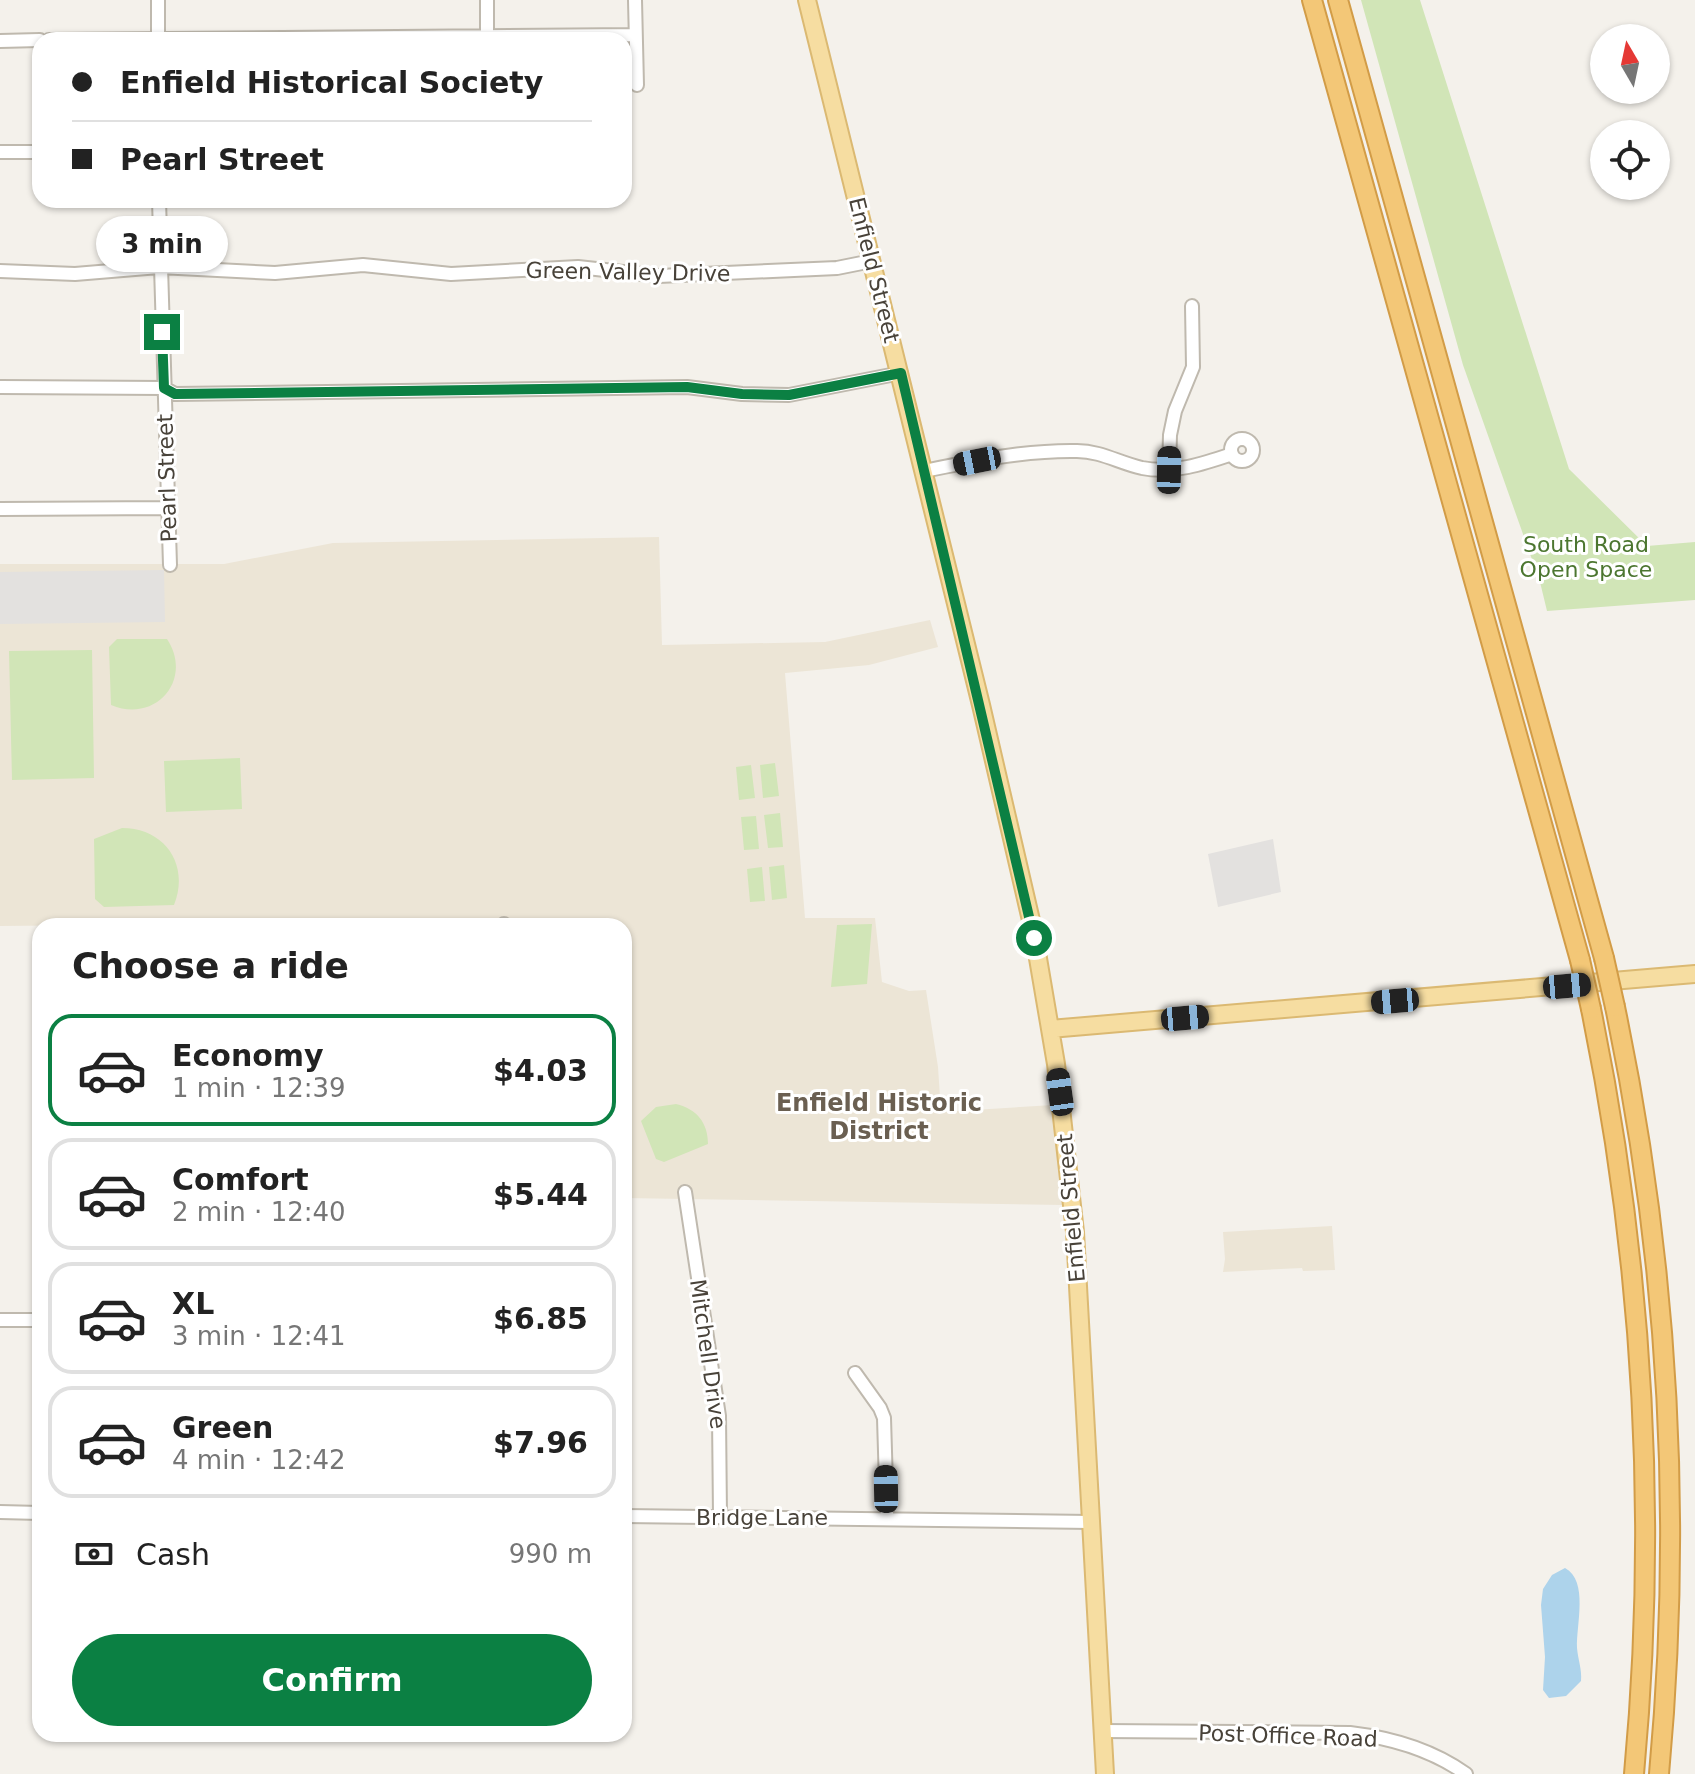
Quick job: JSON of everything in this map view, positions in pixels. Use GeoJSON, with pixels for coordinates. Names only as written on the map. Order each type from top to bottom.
{"type":"FeatureCollection","features":[{"type":"Feature","properties":{"kind":"highway"},"geometry":{"type":"LineString","coordinates":[[1312,0],[1580,960],[1591,1009],[1626,1208],[1643,1394],[1646,1602],[1634,1774]]}},
{"type":"Feature","properties":{"kind":"highway"},"geometry":{"type":"LineString","coordinates":[[1338,0],[1604,958],[1648,1187],[1660,1287],[1671,1486],[1670,1605],[1659,1774]]}},
{"type":"Feature","properties":{"kind":"main road","name":"Enfield Street"},"geometry":{"type":"LineString","coordinates":[[807,0],[901,373],[1026,899],[1050,1029],[1064,1120],[1075,1232],[1105,1774]]}},
{"type":"Feature","properties":{"kind":"main road"},"geometry":{"type":"LineString","coordinates":[[1050,1029],[1695,974]]}},
{"type":"Feature","properties":{"kind":"street"},"geometry":{"type":"LineString","coordinates":[[158,0],[158,32]]}},
{"type":"Feature","properties":{"kind":"street"},"geometry":{"type":"LineString","coordinates":[[487,0],[487,32]]}},
{"type":"Feature","properties":{"kind":"street"},"geometry":{"type":"LineString","coordinates":[[635,0],[637,85]]}},
{"type":"Feature","properties":{"kind":"street"},"geometry":{"type":"LineString","coordinates":[[0,41],[32,40]]}},
{"type":"Feature","properties":{"kind":"street"},"geometry":{"type":"LineString","coordinates":[[0,152],[32,152]]}},
{"type":"Feature","properties":{"kind":"street","name":"Pearl Street"},"geometry":{"type":"LineString","coordinates":[[159,208],[170,565]]}},
{"type":"Feature","properties":{"kind":"street","name":"Green Valley Drive"},"geometry":{"type":"LineString","coordinates":[[0,271],[75,274],[159,267],[265,273],[363,265],[451,274],[578,267],[659,276],[837,268],[872,261]]}},
{"type":"Feature","properties":{"kind":"street"},"geometry":{"type":"LineString","coordinates":[[1169,470],[1170,435],[1175,411],[1193,367],[1192,306]]}},
{"type":"Feature","properties":{"kind":"street"},"geometry":{"type":"LineString","coordinates":[[0,387],[164,388],[175,394],[687,387],[742,394],[789,395],[901,373]]}},
{"type":"Feature","properties":{"kind":"street"},"geometry":{"type":"LineString","coordinates":[[924,471],[977,461],[1078,450],[1107,454],[1142,468],[1169,470],[1232,454]]}},
{"type":"Feature","properties":{"kind":"street"},"geometry":{"type":"LineString","coordinates":[[0,509],[168,508]]}},
{"type":"Feature","properties":{"kind":"street","name":"Mitchell Drive"},"geometry":{"type":"LineString","coordinates":[[685,1192],[719,1416],[720,1516]]}},
{"type":"Feature","properties":{"kind":"street"},"geometry":{"type":"LineString","coordinates":[[0,1320],[32,1320]]}},
{"type":"Feature","properties":{"kind":"street"},"geometry":{"type":"LineString","coordinates":[[855,1373],[884,1418],[887,1518]]}},
{"type":"Feature","properties":{"kind":"street"},"geometry":{"type":"LineString","coordinates":[[0,1512],[32,1513]]}},
{"type":"Feature","properties":{"kind":"street","name":"Bridge Lane"},"geometry":{"type":"LineString","coordinates":[[632,1516],[1091,1522]]}},
{"type":"Feature","properties":{"kind":"street","name":"Post Office Road"},"geometry":{"type":"LineString","coordinates":[[1103,1731],[1350,1733],[1418,1748],[1466,1774]]}},
{"type":"Feature","properties":{"kind":"shaded area"},"geometry":{"type":"Polygon","coordinates":[[[659,537],[662,645],[825,642],[930,620],[938,647],[869,665],[785,673],[805,918],[875,918],[882,982],[909,991],[926,990],[938,1067],[941,1112],[1053,1105],[1063,1205],[632,1198],[632,918],[32,918],[32,926],[0,926],[0,564],[224,564],[333,543],[659,537]]]}},
{"type":"Feature","properties":{"kind":"shaded area"},"geometry":{"type":"Polygon","coordinates":[[[164,570],[165,622],[0,624],[0,572],[164,570]]]}},
{"type":"Feature","properties":{"kind":"shaded area"},"geometry":{"type":"Polygon","coordinates":[[[1273,839],[1281,892],[1218,907],[1208,854],[1273,839]]]}},
{"type":"Feature","properties":{"kind":"shaded area"},"geometry":{"type":"Polygon","coordinates":[[[1332,1226],[1335,1270],[1303,1271],[1302,1268],[1223,1272],[1223,1232],[1332,1226]]]}},
{"type":"Feature","properties":{"kind":"green space","name":"South Road Open Space"},"geometry":{"type":"Polygon","coordinates":[[[1361,0],[1420,0],[1569,469],[1647,546],[1695,542],[1695,600],[1547,611],[1540,582],[1463,365],[1361,0]]]}},
{"type":"Feature","properties":{"kind":"green space"},"geometry":{"type":"Polygon","coordinates":[[[117,639],[167,639],[176,669],[173,683],[155,703],[127,709],[111,705],[109,647],[117,639]]]}},
{"type":"Feature","properties":{"kind":"green space"},"geometry":{"type":"Polygon","coordinates":[[[92,650],[94,778],[12,780],[9,651],[92,650]]]}},
{"type":"Feature","properties":{"kind":"green space"},"geometry":{"type":"Polygon","coordinates":[[[240,758],[242,809],[166,812],[164,761],[240,758]]]}},
{"type":"Feature","properties":{"kind":"green space"},"geometry":{"type":"Polygon","coordinates":[[[775,763],[779,796],[763,798],[760,765],[775,763]]]}},
{"type":"Feature","properties":{"kind":"green space"},"geometry":{"type":"Polygon","coordinates":[[[751,765],[755,798],[739,800],[736,767],[751,765]]]}},
{"type":"Feature","properties":{"kind":"green space"},"geometry":{"type":"Polygon","coordinates":[[[780,813],[783,847],[768,848],[764,815],[780,813]]]}},
{"type":"Feature","properties":{"kind":"green space"},"geometry":{"type":"Polygon","coordinates":[[[756,816],[759,849],[744,850],[741,817],[756,816]]]}},
{"type":"Feature","properties":{"kind":"green space"},"geometry":{"type":"Polygon","coordinates":[[[122,828],[151,834],[170,852],[179,876],[174,905],[104,907],[95,899],[94,839],[122,828]]]}},
{"type":"Feature","properties":{"kind":"green space"},"geometry":{"type":"Polygon","coordinates":[[[784,865],[787,898],[772,900],[769,867],[784,865]]]}},
{"type":"Feature","properties":{"kind":"green space"},"geometry":{"type":"Polygon","coordinates":[[[762,867],[765,901],[750,902],[747,869],[762,867]]]}},
{"type":"Feature","properties":{"kind":"green space"},"geometry":{"type":"Polygon","coordinates":[[[872,924],[867,984],[831,987],[837,925],[872,924]]]}},
{"type":"Feature","properties":{"kind":"green space"},"geometry":{"type":"Polygon","coordinates":[[[676,1104],[690,1109],[700,1118],[708,1144],[664,1162],[656,1159],[641,1121],[656,1107],[676,1104]]]}},
{"type":"Feature","properties":{"kind":"water"},"geometry":{"type":"Polygon","coordinates":[[[1565,1568],[1572,1574],[1579,1593],[1577,1648],[1581,1681],[1566,1696],[1549,1698],[1543,1690],[1545,1657],[1541,1605],[1543,1589],[1552,1575],[1565,1568]]]}},
{"type":"Feature","properties":{"kind":"district","name":"Enfield Historic District"},"geometry":{"type":"Point","coordinates":[879,1117]}},
{"type":"Feature","properties":{"kind":"route"},"geometry":{"type":"LineString","coordinates":[[162,332],[164,388],[175,394],[687,387],[742,394],[789,395],[901,373],[1034,938]]}}]}
